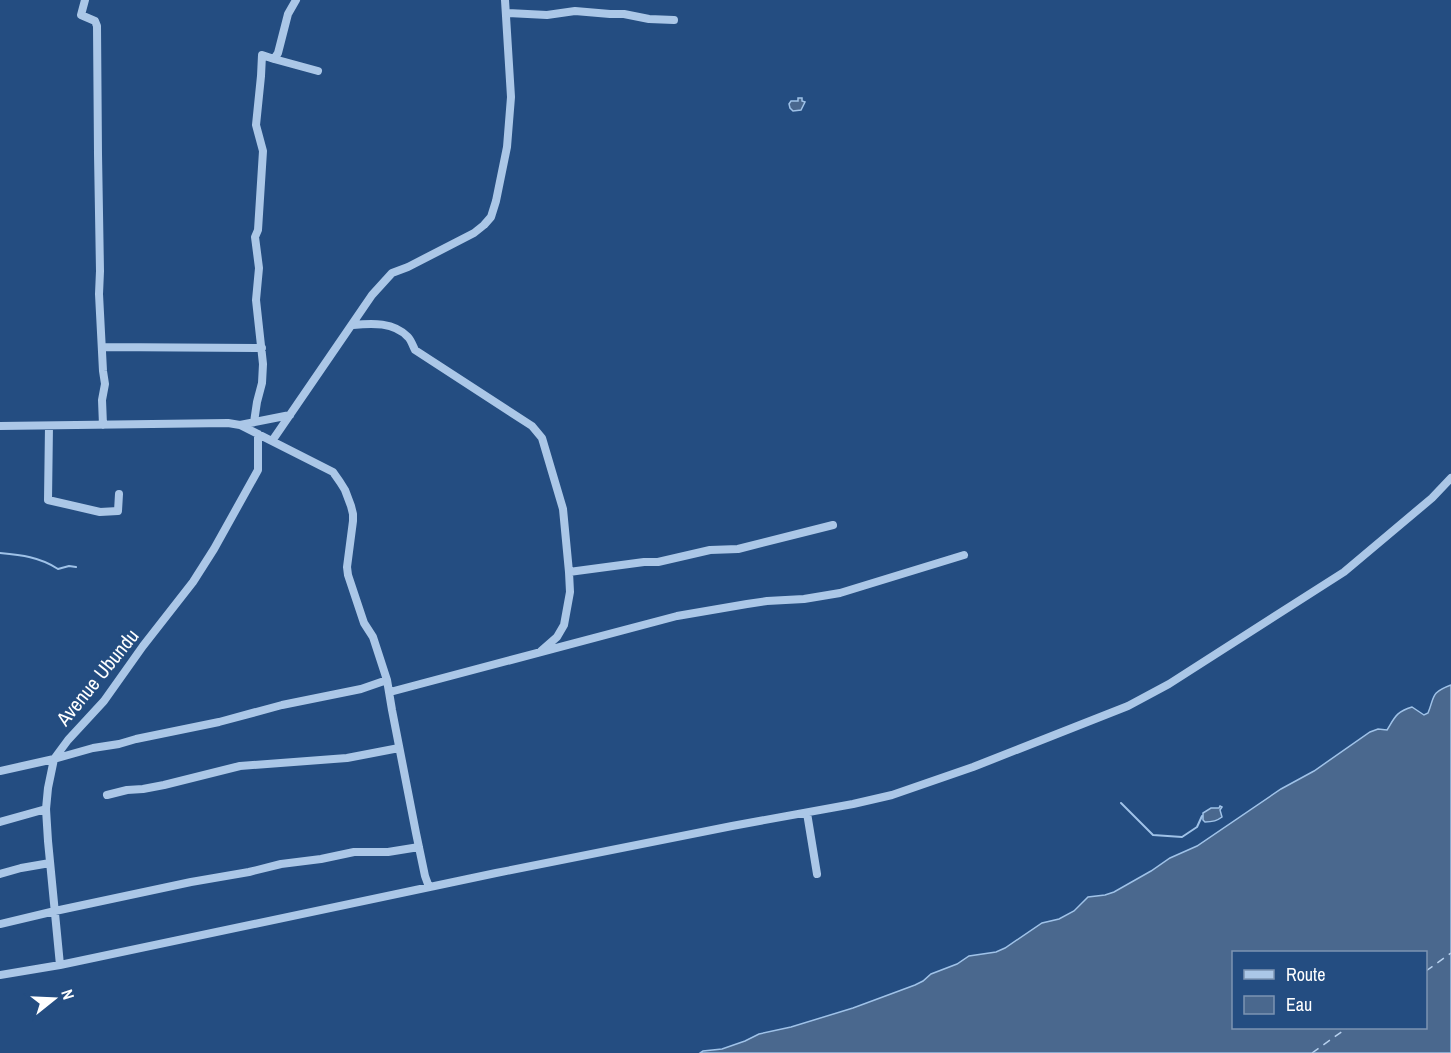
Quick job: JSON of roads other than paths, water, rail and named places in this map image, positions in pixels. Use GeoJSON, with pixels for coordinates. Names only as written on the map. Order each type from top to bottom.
{"type":"FeatureCollection","features":[{"type":"Feature","properties":{"kind":"street"},"geometry":{"type":"LineString","coordinates":[[84,0],[81,15],[95,21],[98,26],[99,294],[105,384],[102,400],[102,425]]}},
{"type":"Feature","properties":{"kind":"street"},"geometry":{"type":"LineString","coordinates":[[274,59],[278,53],[288,14],[296,0]]}},
{"type":"Feature","properties":{"kind":"street"},"geometry":{"type":"LineString","coordinates":[[272,441],[372,295],[392,273],[474,233],[492,215],[507,147],[511,97],[505,0]]}},
{"type":"Feature","properties":{"kind":"street"},"geometry":{"type":"LineString","coordinates":[[506,13],[547,15],[574,11],[674,20]]}},
{"type":"Feature","properties":{"kind":"street"},"geometry":{"type":"LineString","coordinates":[[254,422],[262,382],[262,348],[256,300],[260,268],[255,237],[258,230],[263,151],[256,124],[262,56],[318,71]]}},
{"type":"Feature","properties":{"kind":"street"},"geometry":{"type":"LineString","coordinates":[[353,325],[373,323],[394,327],[408,337],[415,350],[532,426],[542,438],[563,509],[570,592],[564,625],[557,637],[539,653]]}},
{"type":"Feature","properties":{"kind":"street"},"geometry":{"type":"LineString","coordinates":[[102,347],[262,348]]}},
{"type":"Feature","properties":{"kind":"street"},"geometry":{"type":"LineString","coordinates":[[240,425],[290,415]]}},
{"type":"Feature","properties":{"kind":"street"},"geometry":{"type":"LineString","coordinates":[[0,426],[228,423],[240,425],[333,472],[345,490],[351,506],[353,522],[348,575],[364,623],[373,637],[387,680],[429,887]]}},
{"type":"Feature","properties":{"kind":"street"},"geometry":{"type":"LineString","coordinates":[[49,426],[48,500],[100,512],[118,511],[119,494]]}},
{"type":"Feature","properties":{"kind":"street","name":"Avenue Ubundu"},"geometry":{"type":"LineString","coordinates":[[60,965],[46,809],[54,759],[68,740],[104,701],[142,646],[193,582],[214,549],[258,470],[258,434]]}},
{"type":"Feature","properties":{"kind":"street"},"geometry":{"type":"LineString","coordinates":[[0,975],[60,965],[732,825],[807,813],[892,795],[973,767],[1128,706],[1169,684],[1344,572],[1432,498],[1451,478]]}},
{"type":"Feature","properties":{"kind":"street"},"geometry":{"type":"LineString","coordinates":[[569,573],[658,562],[710,550],[738,549],[833,525]]}},
{"type":"Feature","properties":{"kind":"street"},"geometry":{"type":"LineString","coordinates":[[390,692],[677,616],[767,601],[816,598],[840,593],[964,555]]}},
{"type":"Feature","properties":{"kind":"street"},"geometry":{"type":"LineString","coordinates":[[0,771],[93,748],[219,722],[286,704],[352,691],[387,680]]}},
{"type":"Feature","properties":{"kind":"street"},"geometry":{"type":"LineString","coordinates":[[107,795],[164,785],[240,766],[347,758],[399,748]]}},
{"type":"Feature","properties":{"kind":"street"},"geometry":{"type":"LineString","coordinates":[[0,822],[46,809]]}},
{"type":"Feature","properties":{"kind":"street"},"geometry":{"type":"LineString","coordinates":[[807,813],[817,874]]}},
{"type":"Feature","properties":{"kind":"street"},"geometry":{"type":"LineString","coordinates":[[0,924],[281,864],[321,860],[354,852],[388,852],[419,846]]}},
{"type":"Feature","properties":{"kind":"street"},"geometry":{"type":"LineString","coordinates":[[0,874],[50,863]]}},
{"type":"Feature","properties":{"kind":"water"},"geometry":{"type":"Polygon","coordinates":[[[798,98],[802,98],[805,102],[801,110],[793,111],[789,104],[791,101],[798,101],[798,98]]]}},
{"type":"Feature","properties":{"kind":"water"},"geometry":{"type":"Polygon","coordinates":[[[1451,685],[1451,1053],[700,1053],[722,1049],[759,1034],[853,1008],[915,985],[931,974],[957,964],[969,956],[996,952],[1005,948],[1042,923],[1059,919],[1074,911],[1088,897],[1114,892],[1170,858],[1197,846],[1370,732],[1378,729],[1387,730],[1394,718],[1402,711],[1412,707],[1424,715],[1428,713],[1434,696],[1451,685]]]}},
{"type":"Feature","properties":{"kind":"water"},"geometry":{"type":"Polygon","coordinates":[[[1220,806],[1222,817],[1212,821],[1203,820],[1203,813],[1220,806]]]}},
{"type":"Feature","properties":{"kind":"waterway"},"geometry":{"type":"LineString","coordinates":[[0,553],[37,559],[58,569],[76,567]]}},
{"type":"Feature","properties":{"kind":"waterway"},"geometry":{"type":"LineString","coordinates":[[1121,803],[1153,835],[1182,837],[1197,827],[1202,816]]}}]}
